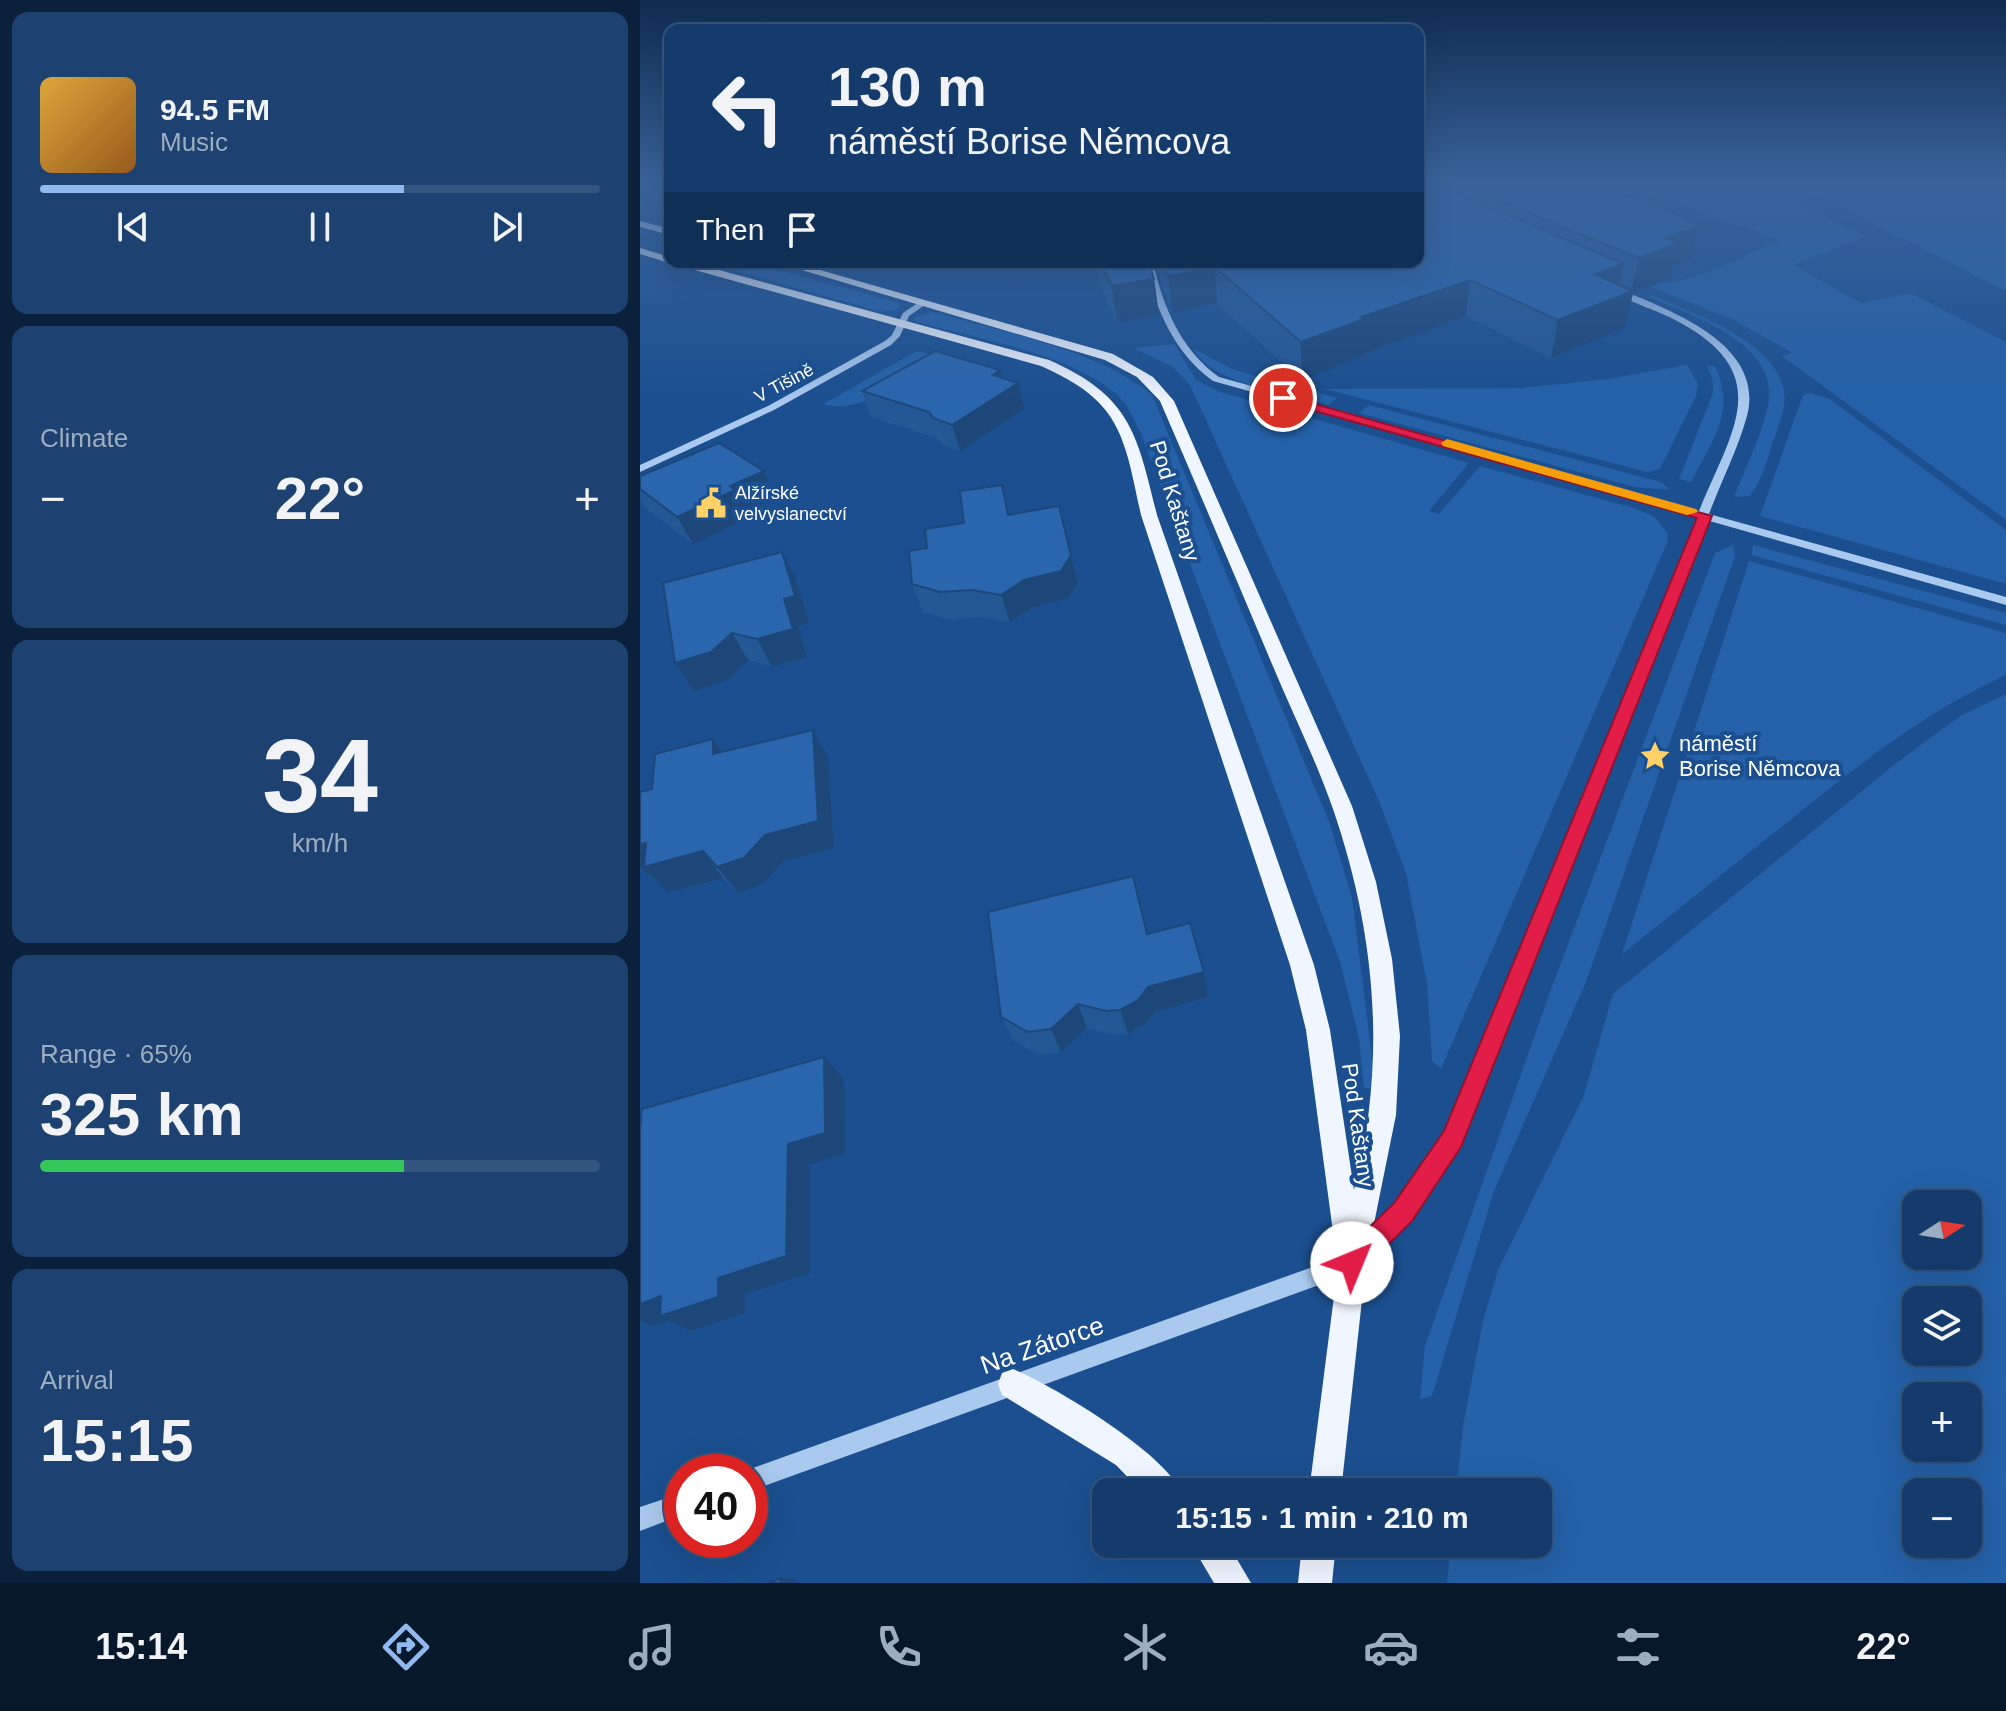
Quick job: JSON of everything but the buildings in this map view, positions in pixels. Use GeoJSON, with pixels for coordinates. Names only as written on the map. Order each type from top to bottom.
{"type":"FeatureCollection","features":[{"type":"Feature","properties":{"kind":"main road","name":"Pod Kaštany"},"geometry":{"type":"LineString","coordinates":[[699,268],[1068,371],[1108,400],[1124,425],[1149,515],[1302,965],[1318,1030],[1352,1263]]}},
{"type":"Feature","properties":{"kind":"main road","name":"Pod Kaštany"},"geometry":{"type":"LineString","coordinates":[[802,268],[1109,357],[1140,372],[1167,401],[1342,806],[1363,866],[1375,916],[1386,994],[1390,1057],[1383,1119],[1352,1263]]}},
{"type":"Feature","properties":{"kind":"main road"},"geometry":{"type":"LineString","coordinates":[[1327,1478],[1352,1263]]}},
{"type":"Feature","properties":{"kind":"main road"},"geometry":{"type":"LineString","coordinates":[[1013,1384],[1127,1454],[1151,1478]]}},
{"type":"Feature","properties":{"kind":"main road"},"geometry":{"type":"LineString","coordinates":[[1217,1558],[1234,1583]]}},
{"type":"Feature","properties":{"kind":"main road"},"geometry":{"type":"LineString","coordinates":[[1315,1583],[1318,1558]]}},
{"type":"Feature","properties":{"kind":"street"},"geometry":{"type":"LineString","coordinates":[[1150,268],[1152,281],[1191,360],[1206,373],[1232,384],[2006,601]]}},
{"type":"Feature","properties":{"kind":"street"},"geometry":{"type":"LineString","coordinates":[[1352,1263],[1403,1212],[1453,1139],[1705,516],[1746,401],[1743,383],[1732,360],[1702,332],[1601,285]]}},
{"type":"Feature","properties":{"kind":"street","name":"V Tišině"},"geometry":{"type":"LineString","coordinates":[[640,469],[771,408],[888,343],[906,315],[925,302]]}},
{"type":"Feature","properties":{"kind":"street","name":"Na Zátorce"},"geometry":{"type":"LineString","coordinates":[[768,1473],[1352,1263]]}},
{"type":"Feature","properties":{"kind":"street"},"geometry":{"type":"LineString","coordinates":[[640,1519],[664,1510]]}},
{"type":"Feature","properties":{"kind":"shaded area"},"geometry":{"type":"Polygon","coordinates":[[[1746,256],[1817,256],[1793,265],[1861,303],[1910,293],[2006,342],[2006,520],[1782,356],[1793,353],[1732,319],[1635,281],[1670,282],[1746,256]]]}},
{"type":"Feature","properties":{"kind":"shaded area"},"geometry":{"type":"Polygon","coordinates":[[[1937,256],[2006,256],[2006,291],[1937,256]]]}},
{"type":"Feature","properties":{"kind":"shaded area"},"geometry":{"type":"Polygon","coordinates":[[[726,268],[772,268],[899,303],[900,308],[882,312],[726,268]]]}},
{"type":"Feature","properties":{"kind":"shaded area"},"geometry":{"type":"Polygon","coordinates":[[[1652,295],[1730,331],[1766,357],[1778,373],[1785,398],[1783,410],[1764,469],[1750,496],[1734,497],[1764,421],[1769,398],[1767,378],[1758,361],[1726,333],[1649,297],[1652,295]]]}},
{"type":"Feature","properties":{"kind":"shaded area"},"geometry":{"type":"Polygon","coordinates":[[[933,312],[1077,354],[1105,365],[1152,395],[1330,824],[1352,898],[1376,1088],[1364,1088],[1359,1038],[1340,962],[1140,431],[1129,410],[1103,384],[1080,371],[1025,350],[916,322],[914,318],[933,312]]]}},
{"type":"Feature","properties":{"kind":"shaded area"},"geometry":{"type":"Polygon","coordinates":[[[1174,344],[1196,380],[1220,392],[1469,463],[1429,511],[1439,514],[1480,466],[1634,508],[1653,516],[1668,533],[1667,543],[1441,1069],[1432,1061],[1427,984],[1406,873],[1379,801],[1190,385],[1172,366],[1133,348],[1174,344]]]}},
{"type":"Feature","properties":{"kind":"shaded area"},"geometry":{"type":"Polygon","coordinates":[[[1194,349],[1234,370],[1337,398],[1329,405],[1254,387],[1217,372],[1194,349]]]}},
{"type":"Feature","properties":{"kind":"shaded area"},"geometry":{"type":"Polygon","coordinates":[[[917,351],[941,358],[870,400],[839,406],[823,404],[917,351]]]}},
{"type":"Feature","properties":{"kind":"shaded area"},"geometry":{"type":"Polygon","coordinates":[[[1687,365],[1698,384],[1696,396],[1660,469],[1647,472],[1325,389],[1522,388],[1608,379],[1687,365]]]}},
{"type":"Feature","properties":{"kind":"shaded area"},"geometry":{"type":"Polygon","coordinates":[[[1707,366],[1715,366],[1721,382],[1723,412],[1714,439],[1691,482],[1679,479],[1713,393],[1713,381],[1707,366]]]}},
{"type":"Feature","properties":{"kind":"shaded area"},"geometry":{"type":"Polygon","coordinates":[[[1810,393],[1830,399],[2006,530],[2006,584],[1760,516],[1803,395],[1810,393]]]}},
{"type":"Feature","properties":{"kind":"shaded area"},"geometry":{"type":"Polygon","coordinates":[[[1369,405],[1661,482],[1670,490],[1635,487],[1359,413],[1369,405]]]}},
{"type":"Feature","properties":{"kind":"shaded area"},"geometry":{"type":"Polygon","coordinates":[[[1733,545],[1735,556],[1586,982],[1494,1191],[1432,1396],[1420,1399],[1425,1346],[1550,992],[1715,553],[1733,545]]]}},
{"type":"Feature","properties":{"kind":"shaded area"},"geometry":{"type":"Polygon","coordinates":[[[1753,545],[2006,613],[2006,625],[1751,555],[1753,545]]]}},
{"type":"Feature","properties":{"kind":"shaded area"},"geometry":{"type":"Polygon","coordinates":[[[1749,561],[2006,633],[2006,675],[1948,705],[1866,760],[1622,954],[1749,561]]]}},
{"type":"Feature","properties":{"kind":"shaded area"},"geometry":{"type":"Polygon","coordinates":[[[2006,694],[2006,1583],[1447,1583],[1450,1558],[1552,1558],[1552,1478],[1457,1478],[1463,1426],[1483,1321],[1498,1270],[1584,1095],[1613,994],[1895,764],[1960,716],[2006,694]]]}},
{"type":"Feature","properties":{"kind":"slow traffic"},"geometry":{"type":"LineString","coordinates":[[1447,443],[1692,512]]}},
{"type":"Feature","properties":{"kind":"place","name":"Alžírské velvyslanectví"},"geometry":{"type":"Point","coordinates":[711,503]}},
{"type":"Feature","properties":{"kind":"place","name":"náměstí Borise Němcova"},"geometry":{"type":"Point","coordinates":[1655,756]}},
{"type":"Feature","properties":{"kind":"route"},"geometry":{"type":"LineString","coordinates":[[1283,398],[1705,516],[1453,1139],[1403,1212],[1352,1263]]}}]}
